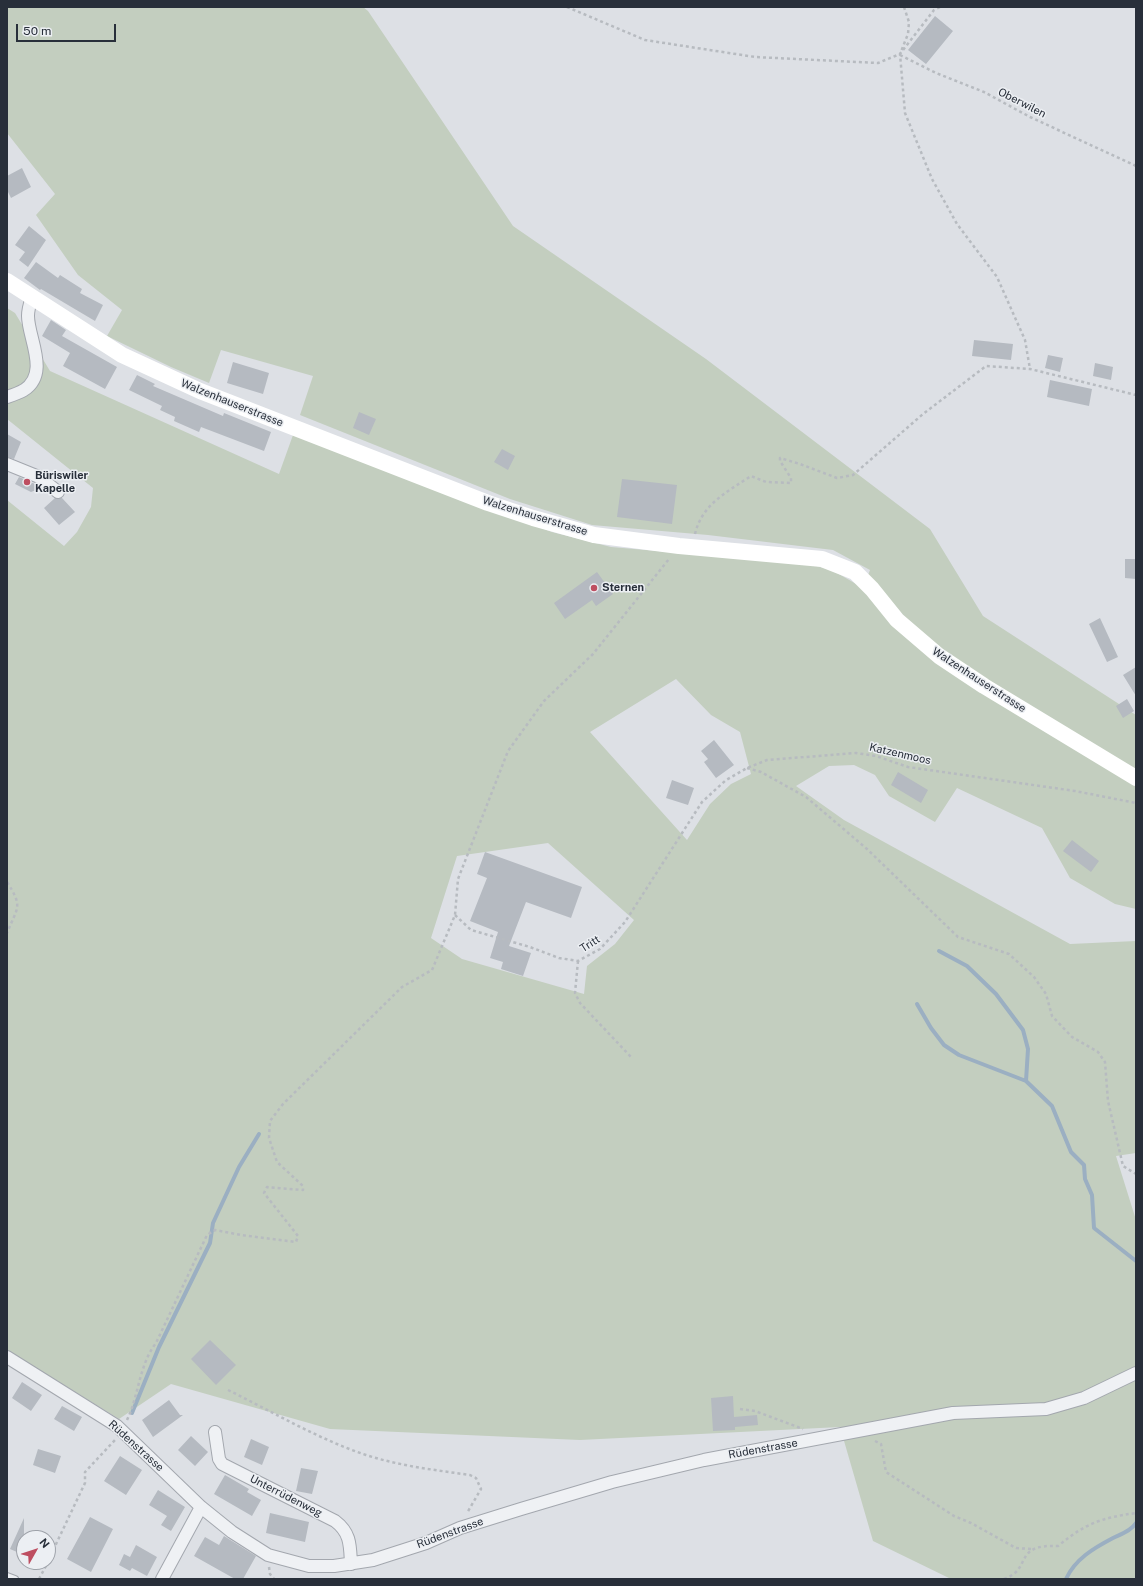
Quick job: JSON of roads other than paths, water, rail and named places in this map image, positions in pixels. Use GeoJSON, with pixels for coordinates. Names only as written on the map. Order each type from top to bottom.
{"type":"FeatureCollection","features":[{"type":"Feature","properties":{"kind":"street","name":"Walzenhauserstrasse"},"geometry":{"type":"LineString","coordinates":[[7,281],[122,355],[200,391],[488,503],[533,518],[594,534],[685,546],[822,559],[855,572],[872,589],[897,620],[939,656],[984,686],[1136,778]]}},
{"type":"Feature","properties":{"kind":"street"},"geometry":{"type":"LineString","coordinates":[[7,397],[25,389],[32,382],[36,371],[36,357],[28,316],[32,297]]}},
{"type":"Feature","properties":{"kind":"street"},"geometry":{"type":"LineString","coordinates":[[7,464],[39,477],[58,492]]}},
{"type":"Feature","properties":{"kind":"street","name":"Rüdenstrasse"},"geometry":{"type":"LineString","coordinates":[[7,1357],[117,1426],[201,1507],[232,1532],[268,1555],[309,1566],[351,1564],[373,1560],[426,1543],[460,1528],[612,1482],[704,1460],[859,1432],[953,1413],[1046,1409],[1084,1398],[1136,1373]]}},
{"type":"Feature","properties":{"kind":"street","name":"Unterrüdenweg"},"geometry":{"type":"LineString","coordinates":[[214,1432],[219,1458],[222,1464],[335,1521],[343,1527],[349,1537],[351,1564]]}},
{"type":"Feature","properties":{"kind":"street"},"geometry":{"type":"LineString","coordinates":[[162,1579],[201,1507]]}},
{"type":"Feature","properties":{"kind":"lane"},"geometry":{"type":"LineString","coordinates":[[7,1576],[15,1579]]}},
{"type":"Feature","properties":{"kind":"waterway"},"geometry":{"type":"LineString","coordinates":[[939,951],[967,966],[996,994],[1023,1030],[1028,1049],[1026,1081],[1052,1106],[1071,1152],[1084,1165],[1085,1179],[1092,1195],[1094,1228],[1136,1261]]}},
{"type":"Feature","properties":{"kind":"waterway"},"geometry":{"type":"LineString","coordinates":[[917,1004],[931,1028],[944,1045],[959,1055],[1026,1081]]}},
{"type":"Feature","properties":{"kind":"waterway"},"geometry":{"type":"LineString","coordinates":[[132,1413],[159,1347],[210,1243],[213,1223],[239,1167],[259,1134]]}},
{"type":"Feature","properties":{"kind":"waterway"},"geometry":{"type":"LineString","coordinates":[[1066,1579],[1074,1566],[1092,1550],[1129,1530],[1136,1523]]}},
{"type":"Feature","properties":{"kind":"place","name":"Büriswiler Kapelle"},"geometry":{"type":"Point","coordinates":[27,482]}},
{"type":"Feature","properties":{"kind":"place","name":"Sternen"},"geometry":{"type":"Point","coordinates":[594,588]}}]}
